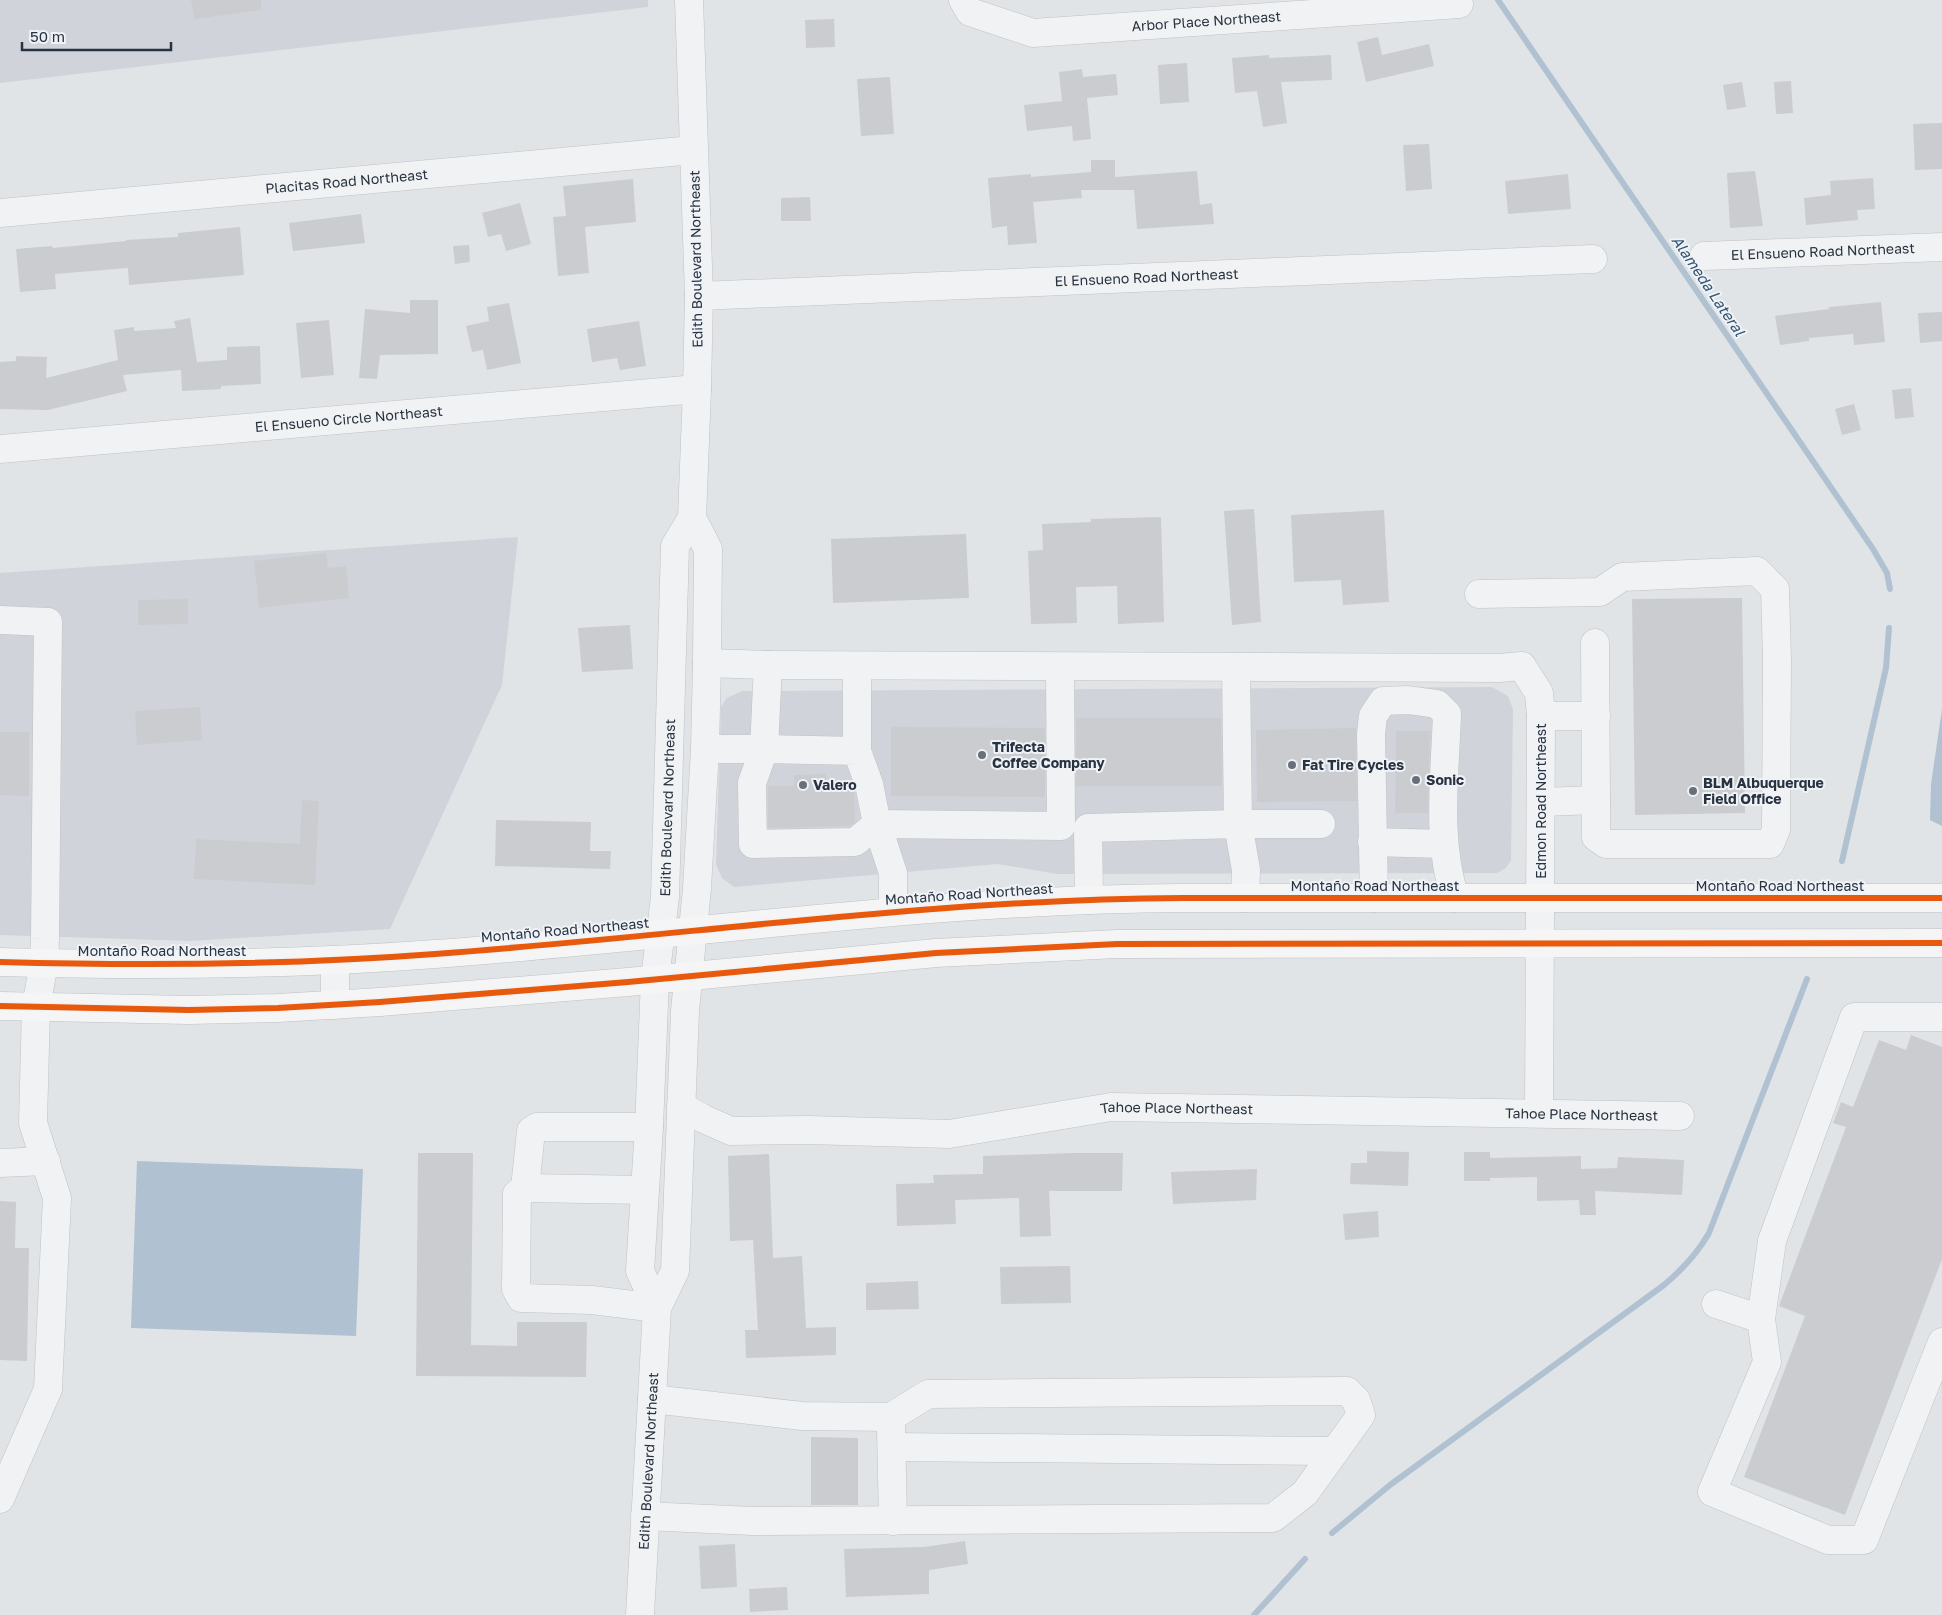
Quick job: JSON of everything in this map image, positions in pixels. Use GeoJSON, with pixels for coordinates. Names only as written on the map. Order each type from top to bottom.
{"type":"FeatureCollection","features":[{"type":"Feature","properties":{"kind":"main road","name":"Montaño Road Northeast"},"geometry":{"type":"LineString","coordinates":[[0,962],[172,965],[334,960],[436,954],[893,911],[1088,900],[1245,898],[1942,898]]}},
{"type":"Feature","properties":{"kind":"main road"},"geometry":{"type":"LineString","coordinates":[[0,1006],[189,1010],[335,1005],[425,999],[1002,948],[1117,944],[1942,943]]}},
{"type":"Feature","properties":{"kind":"street","name":"Edith Boulevard Northeast"},"geometry":{"type":"LineString","coordinates":[[657,1308],[640,1271],[649,1127],[655,979],[665,897],[675,546],[692,518],[698,389],[699,296],[689,0]]}},
{"type":"Feature","properties":{"kind":"street","name":"Arbor Place Northeast"},"geometry":{"type":"LineString","coordinates":[[963,0],[970,12],[1033,33],[1459,4]]}},
{"type":"Feature","properties":{"kind":"street","name":"Placitas Road Northeast"},"geometry":{"type":"LineString","coordinates":[[0,213],[693,150]]}},
{"type":"Feature","properties":{"kind":"street","name":"El Ensueno Road Northeast"},"geometry":{"type":"LineString","coordinates":[[1704,256],[1942,247]]}},
{"type":"Feature","properties":{"kind":"street","name":"El Ensueno Road Northeast"},"geometry":{"type":"LineString","coordinates":[[699,296],[1593,259]]}},
{"type":"Feature","properties":{"kind":"street","name":"El Ensueno Circle Northeast"},"geometry":{"type":"LineString","coordinates":[[0,449],[698,389]]}},
{"type":"Feature","properties":{"kind":"street","name":"Edith Boulevard Northeast"},"geometry":{"type":"LineString","coordinates":[[640,1615],[657,1308],[675,1272],[688,976],[697,888],[704,749],[708,549],[692,518]]}},
{"type":"Feature","properties":{"kind":"street"},"geometry":{"type":"LineString","coordinates":[[1479,594],[1600,592],[1622,577],[1758,571],[1775,589],[1776,830],[1770,844],[1606,844],[1596,837],[1595,644]]}},
{"type":"Feature","properties":{"kind":"street"},"geometry":{"type":"LineString","coordinates":[[0,620],[48,622],[44,963],[36,1007],[33,1123],[58,1198],[48,1389],[0,1499]]}},
{"type":"Feature","properties":{"kind":"street"},"geometry":{"type":"LineString","coordinates":[[707,663],[857,666],[1236,667],[1238,824],[1246,870],[1245,898]]}},
{"type":"Feature","properties":{"kind":"street"},"geometry":{"type":"LineString","coordinates":[[768,665],[764,749],[752,783],[753,844],[855,842],[877,824],[1061,826],[1060,667]]}},
{"type":"Feature","properties":{"kind":"street"},"geometry":{"type":"LineString","coordinates":[[857,666],[857,751],[869,784],[877,824],[893,873],[893,911]]}},
{"type":"Feature","properties":{"kind":"street","name":"Edmon Road Northeast"},"geometry":{"type":"LineString","coordinates":[[1236,667],[1499,668],[1522,666],[1540,693],[1541,716],[1539,1113]]}},
{"type":"Feature","properties":{"kind":"street"},"geometry":{"type":"LineString","coordinates":[[1374,898],[1371,734],[1373,716],[1383,701],[1408,700],[1437,704],[1446,714],[1444,844],[1448,875],[1455,898]]}},
{"type":"Feature","properties":{"kind":"street"},"geometry":{"type":"LineString","coordinates":[[1541,716],[1596,716]]}},
{"type":"Feature","properties":{"kind":"street"},"geometry":{"type":"LineString","coordinates":[[704,749],[857,751]]}},
{"type":"Feature","properties":{"kind":"street"},"geometry":{"type":"LineString","coordinates":[[1541,802],[1596,800]]}},
{"type":"Feature","properties":{"kind":"street"},"geometry":{"type":"LineString","coordinates":[[1088,900],[1088,828],[1321,824]]}},
{"type":"Feature","properties":{"kind":"street"},"geometry":{"type":"LineString","coordinates":[[1372,842],[1444,844]]}},
{"type":"Feature","properties":{"kind":"street"},"geometry":{"type":"LineString","coordinates":[[334,960],[335,1005]]}},
{"type":"Feature","properties":{"kind":"street"},"geometry":{"type":"LineString","coordinates":[[1941,1346],[1864,1540],[1828,1540],[1712,1492],[1767,1362],[1761,1319],[1772,1241],[1854,1017],[1942,1017]]}},
{"type":"Feature","properties":{"kind":"street","name":"Tahoe Place Northeast"},"geometry":{"type":"LineString","coordinates":[[681,1106],[731,1131],[808,1130],[949,1134],[1111,1107],[1680,1116]]}},
{"type":"Feature","properties":{"kind":"street"},"geometry":{"type":"LineString","coordinates":[[526,1188],[531,1131],[537,1127],[649,1127]]}},
{"type":"Feature","properties":{"kind":"street"},"geometry":{"type":"LineString","coordinates":[[0,1163],[46,1161]]}},
{"type":"Feature","properties":{"kind":"street"},"geometry":{"type":"LineString","coordinates":[[645,1190],[526,1188],[517,1194],[516,1289],[521,1298],[592,1300],[657,1308]]}},
{"type":"Feature","properties":{"kind":"street"},"geometry":{"type":"LineString","coordinates":[[1716,1304],[1761,1319]]}},
{"type":"Feature","properties":{"kind":"street"},"geometry":{"type":"LineString","coordinates":[[645,1516],[752,1521],[1272,1518],[1305,1493],[1361,1414],[1356,1400],[1347,1391],[928,1394],[891,1417],[802,1416],[652,1399]]}},
{"type":"Feature","properties":{"kind":"street"},"geometry":{"type":"LineString","coordinates":[[891,1417],[893,1521]]}},
{"type":"Feature","properties":{"kind":"street"},"geometry":{"type":"LineString","coordinates":[[892,1447],[1336,1451]]}},
{"type":"Feature","properties":{"kind":"shaded area"},"geometry":{"type":"Polygon","coordinates":[[[0,0],[648,0],[648,7],[0,83],[0,0]]]}},
{"type":"Feature","properties":{"kind":"shaded area"},"geometry":{"type":"Polygon","coordinates":[[[518,537],[502,685],[390,929],[191,941],[0,935],[0,573],[518,537]]]}},
{"type":"Feature","properties":{"kind":"shaded area"},"geometry":{"type":"Polygon","coordinates":[[[1492,687],[1508,696],[1513,709],[1511,860],[1506,868],[1497,873],[1057,874],[998,864],[734,887],[722,878],[716,865],[721,707],[727,698],[742,691],[1492,687]]]}},
{"type":"Feature","properties":{"kind":"water"},"geometry":{"type":"Polygon","coordinates":[[[1942,709],[1942,826],[1930,820],[1931,784],[1942,709]]]}},
{"type":"Feature","properties":{"kind":"water"},"geometry":{"type":"Polygon","coordinates":[[[137,1161],[363,1169],[356,1336],[131,1328],[137,1161]]]}},
{"type":"Feature","properties":{"kind":"building"},"geometry":{"type":"Polygon","coordinates":[[[191,0],[261,0],[261,10],[194,19],[191,0]]]}},
{"type":"Feature","properties":{"kind":"building"},"geometry":{"type":"Polygon","coordinates":[[[834,19],[835,47],[806,48],[805,20],[834,19]]]}},
{"type":"Feature","properties":{"kind":"building"},"geometry":{"type":"Polygon","coordinates":[[[1378,37],[1382,55],[1429,44],[1434,66],[1366,82],[1357,42],[1378,37]]]}},
{"type":"Feature","properties":{"kind":"building"},"geometry":{"type":"Polygon","coordinates":[[[1269,55],[1269,58],[1331,55],[1332,80],[1281,82],[1287,123],[1263,127],[1257,91],[1235,93],[1232,58],[1269,55]]]}},
{"type":"Feature","properties":{"kind":"building"},"geometry":{"type":"Polygon","coordinates":[[[1187,63],[1189,102],[1160,104],[1158,65],[1187,63]]]}},
{"type":"Feature","properties":{"kind":"building"},"geometry":{"type":"Polygon","coordinates":[[[1082,69],[1083,77],[1116,74],[1118,95],[1087,98],[1091,139],[1073,141],[1072,126],[1027,131],[1024,105],[1062,101],[1059,72],[1082,69]]]}},
{"type":"Feature","properties":{"kind":"building"},"geometry":{"type":"Polygon","coordinates":[[[890,77],[894,134],[861,136],[857,79],[890,77]]]}},
{"type":"Feature","properties":{"kind":"building"},"geometry":{"type":"Polygon","coordinates":[[[1791,81],[1793,113],[1776,114],[1774,82],[1791,81]]]}},
{"type":"Feature","properties":{"kind":"building"},"geometry":{"type":"Polygon","coordinates":[[[1742,82],[1746,107],[1727,110],[1723,85],[1742,82]]]}},
{"type":"Feature","properties":{"kind":"building"},"geometry":{"type":"Polygon","coordinates":[[[1942,123],[1942,169],[1915,170],[1913,124],[1942,123]]]}},
{"type":"Feature","properties":{"kind":"building"},"geometry":{"type":"Polygon","coordinates":[[[1429,144],[1432,189],[1406,191],[1403,145],[1429,144]]]}},
{"type":"Feature","properties":{"kind":"building"},"geometry":{"type":"Polygon","coordinates":[[[1091,160],[1115,160],[1115,177],[1197,171],[1200,205],[1212,203],[1214,224],[1137,229],[1134,190],[1081,190],[1082,198],[1033,202],[1037,243],[1008,245],[1007,226],[992,228],[988,178],[1031,174],[1031,177],[1091,172],[1091,160]]]}},
{"type":"Feature","properties":{"kind":"building"},"geometry":{"type":"Polygon","coordinates":[[[1755,171],[1763,226],[1730,228],[1727,173],[1755,171]]]}},
{"type":"Feature","properties":{"kind":"building"},"geometry":{"type":"Polygon","coordinates":[[[1568,174],[1571,209],[1508,214],[1505,181],[1568,174]]]}},
{"type":"Feature","properties":{"kind":"building"},"geometry":{"type":"Polygon","coordinates":[[[1873,178],[1875,209],[1857,210],[1858,220],[1806,225],[1804,198],[1831,195],[1830,181],[1873,178]]]}},
{"type":"Feature","properties":{"kind":"building"},"geometry":{"type":"Polygon","coordinates":[[[633,179],[636,222],[585,227],[589,273],[558,276],[553,217],[566,216],[563,186],[633,179]]]}},
{"type":"Feature","properties":{"kind":"building"},"geometry":{"type":"Polygon","coordinates":[[[810,197],[811,221],[781,221],[781,198],[810,197]]]}},
{"type":"Feature","properties":{"kind":"building"},"geometry":{"type":"Polygon","coordinates":[[[520,203],[531,244],[506,251],[501,234],[488,237],[482,213],[520,203]]]}},
{"type":"Feature","properties":{"kind":"building"},"geometry":{"type":"Polygon","coordinates":[[[361,214],[365,243],[293,251],[289,223],[361,214]]]}},
{"type":"Feature","properties":{"kind":"building"},"geometry":{"type":"Polygon","coordinates":[[[240,227],[244,275],[129,285],[128,268],[55,274],[56,289],[20,292],[16,249],[52,246],[53,248],[126,240],[178,237],[178,233],[240,227]]]}},
{"type":"Feature","properties":{"kind":"building"},"geometry":{"type":"Polygon","coordinates":[[[469,245],[470,262],[455,264],[453,246],[469,245]]]}},
{"type":"Feature","properties":{"kind":"building"},"geometry":{"type":"Polygon","coordinates":[[[410,300],[438,300],[438,354],[380,355],[377,379],[359,378],[365,309],[410,313],[410,300]]]}},
{"type":"Feature","properties":{"kind":"building"},"geometry":{"type":"Polygon","coordinates":[[[1881,302],[1885,342],[1854,345],[1853,334],[1809,338],[1809,341],[1780,345],[1775,316],[1829,309],[1829,307],[1881,302]]]}},
{"type":"Feature","properties":{"kind":"building"},"geometry":{"type":"Polygon","coordinates":[[[509,303],[521,363],[487,370],[483,350],[472,352],[466,326],[489,321],[487,307],[509,303]]]}},
{"type":"Feature","properties":{"kind":"building"},"geometry":{"type":"Polygon","coordinates":[[[1942,312],[1942,341],[1920,343],[1918,313],[1942,312]]]}},
{"type":"Feature","properties":{"kind":"building"},"geometry":{"type":"Polygon","coordinates":[[[190,318],[197,362],[227,360],[227,347],[260,346],[261,384],[221,386],[221,389],[182,391],[181,370],[123,375],[127,391],[48,410],[0,409],[0,362],[16,361],[16,356],[47,357],[46,378],[118,360],[114,330],[134,327],[134,331],[176,328],[174,321],[190,318]]]}},
{"type":"Feature","properties":{"kind":"building"},"geometry":{"type":"Polygon","coordinates":[[[329,320],[334,375],[301,378],[296,323],[329,320]]]}},
{"type":"Feature","properties":{"kind":"building"},"geometry":{"type":"Polygon","coordinates":[[[639,321],[646,366],[620,370],[617,358],[592,362],[587,329],[639,321]]]}},
{"type":"Feature","properties":{"kind":"building"},"geometry":{"type":"Polygon","coordinates":[[[1911,388],[1914,417],[1895,419],[1892,390],[1911,388]]]}},
{"type":"Feature","properties":{"kind":"building"},"geometry":{"type":"Polygon","coordinates":[[[1854,404],[1861,430],[1842,435],[1835,409],[1854,404]]]}},
{"type":"Feature","properties":{"kind":"building"},"geometry":{"type":"Polygon","coordinates":[[[1254,509],[1261,622],[1232,625],[1224,511],[1254,509]]]}},
{"type":"Feature","properties":{"kind":"building"},"geometry":{"type":"Polygon","coordinates":[[[1384,510],[1389,602],[1343,605],[1341,580],[1294,582],[1291,515],[1384,510]]]}},
{"type":"Feature","properties":{"kind":"building"},"geometry":{"type":"Polygon","coordinates":[[[1161,517],[1164,622],[1118,624],[1117,586],[1076,587],[1077,623],[1031,624],[1028,551],[1043,550],[1042,524],[1091,522],[1091,519],[1161,517]]]}},
{"type":"Feature","properties":{"kind":"building"},"geometry":{"type":"Polygon","coordinates":[[[966,534],[969,598],[833,603],[831,539],[966,534]]]}},
{"type":"Feature","properties":{"kind":"building"},"geometry":{"type":"Polygon","coordinates":[[[326,553],[328,568],[346,566],[349,598],[259,608],[254,561],[326,553]]]}},
{"type":"Feature","properties":{"kind":"building"},"geometry":{"type":"Polygon","coordinates":[[[1742,598],[1745,813],[1635,815],[1632,599],[1742,598]]]}},
{"type":"Feature","properties":{"kind":"building"},"geometry":{"type":"Polygon","coordinates":[[[188,599],[188,624],[138,625],[138,600],[188,599]]]}},
{"type":"Feature","properties":{"kind":"building"},"geometry":{"type":"Polygon","coordinates":[[[630,625],[633,669],[582,672],[578,628],[630,625]]]}},
{"type":"Feature","properties":{"kind":"building"},"geometry":{"type":"Polygon","coordinates":[[[200,707],[202,740],[137,745],[135,711],[200,707]]]}},
{"type":"Feature","properties":{"kind":"building"},"geometry":{"type":"Polygon","coordinates":[[[1076,718],[1221,718],[1222,786],[1076,786],[1076,718]]]}},
{"type":"Feature","properties":{"kind":"building"},"geometry":{"type":"Polygon","coordinates":[[[891,727],[1045,728],[1045,797],[891,796],[891,727]]]}},
{"type":"Feature","properties":{"kind":"building","name":"Fat Tire Cycles"},"geometry":{"type":"Polygon","coordinates":[[[1356,728],[1357,801],[1257,802],[1256,730],[1356,728]]]}},
{"type":"Feature","properties":{"kind":"building"},"geometry":{"type":"Polygon","coordinates":[[[1396,731],[1430,731],[1428,813],[1395,813],[1396,731]]]}},
{"type":"Feature","properties":{"kind":"building"},"geometry":{"type":"Polygon","coordinates":[[[0,732],[29,732],[29,796],[0,795],[0,732]]]}},
{"type":"Feature","properties":{"kind":"building"},"geometry":{"type":"Polygon","coordinates":[[[826,774],[826,790],[854,790],[855,822],[849,826],[768,828],[768,786],[794,786],[794,775],[826,774]]]}},
{"type":"Feature","properties":{"kind":"building"},"geometry":{"type":"Polygon","coordinates":[[[302,800],[319,801],[315,885],[194,879],[196,839],[300,844],[302,800]]]}},
{"type":"Feature","properties":{"kind":"building"},"geometry":{"type":"Polygon","coordinates":[[[496,820],[591,822],[590,851],[611,851],[610,869],[495,866],[496,820]]]}},
{"type":"Feature","properties":{"kind":"building"},"geometry":{"type":"Polygon","coordinates":[[[1911,1035],[1942,1047],[1942,1259],[1845,1515],[1744,1477],[1805,1316],[1779,1306],[1846,1127],[1833,1123],[1841,1102],[1853,1107],[1879,1040],[1906,1050],[1911,1035]]]}},
{"type":"Feature","properties":{"kind":"building"},"geometry":{"type":"Polygon","coordinates":[[[1367,1151],[1409,1152],[1408,1186],[1350,1184],[1351,1163],[1367,1163],[1367,1151]]]}},
{"type":"Feature","properties":{"kind":"building"},"geometry":{"type":"Polygon","coordinates":[[[1464,1152],[1490,1152],[1490,1158],[1581,1156],[1581,1169],[1617,1168],[1618,1157],[1684,1160],[1682,1195],[1595,1191],[1596,1215],[1580,1215],[1579,1200],[1537,1201],[1537,1177],[1490,1178],[1490,1181],[1464,1181],[1464,1152]]]}},
{"type":"Feature","properties":{"kind":"building"},"geometry":{"type":"Polygon","coordinates":[[[418,1153],[473,1153],[471,1345],[517,1346],[517,1322],[587,1322],[586,1377],[416,1376],[418,1153]]]}},
{"type":"Feature","properties":{"kind":"building"},"geometry":{"type":"Polygon","coordinates":[[[1123,1153],[1122,1191],[1049,1191],[1051,1236],[1020,1237],[1019,1198],[955,1200],[956,1224],[897,1226],[896,1184],[934,1183],[933,1175],[983,1174],[983,1156],[1123,1153]]]}},
{"type":"Feature","properties":{"kind":"building"},"geometry":{"type":"Polygon","coordinates":[[[769,1154],[773,1258],[802,1256],[806,1328],[836,1327],[836,1355],[746,1358],[745,1330],[758,1330],[753,1240],[730,1241],[728,1156],[769,1154]]]}},
{"type":"Feature","properties":{"kind":"building"},"geometry":{"type":"Polygon","coordinates":[[[1257,1169],[1256,1200],[1173,1204],[1171,1172],[1257,1169]]]}},
{"type":"Feature","properties":{"kind":"building"},"geometry":{"type":"Polygon","coordinates":[[[0,1201],[16,1202],[15,1248],[29,1248],[27,1361],[0,1360],[0,1201]]]}},
{"type":"Feature","properties":{"kind":"building"},"geometry":{"type":"Polygon","coordinates":[[[1378,1211],[1379,1237],[1345,1240],[1343,1214],[1378,1211]]]}},
{"type":"Feature","properties":{"kind":"building"},"geometry":{"type":"Polygon","coordinates":[[[1070,1266],[1071,1303],[1001,1304],[1000,1267],[1070,1266]]]}},
{"type":"Feature","properties":{"kind":"building"},"geometry":{"type":"Polygon","coordinates":[[[918,1281],[919,1309],[866,1310],[866,1283],[918,1281]]]}},
{"type":"Feature","properties":{"kind":"building"},"geometry":{"type":"Polygon","coordinates":[[[811,1437],[858,1438],[858,1505],[811,1505],[811,1437]]]}},
{"type":"Feature","properties":{"kind":"building"},"geometry":{"type":"Polygon","coordinates":[[[965,1541],[968,1564],[929,1570],[929,1594],[846,1597],[844,1549],[924,1547],[965,1541]]]}},
{"type":"Feature","properties":{"kind":"building"},"geometry":{"type":"Polygon","coordinates":[[[735,1544],[737,1587],[701,1589],[699,1546],[735,1544]]]}},
{"type":"Feature","properties":{"kind":"building"},"geometry":{"type":"Polygon","coordinates":[[[787,1587],[788,1610],[750,1612],[749,1589],[787,1587]]]}},
{"type":"Feature","properties":{"kind":"waterway","name":"Alameda Lateral"},"geometry":{"type":"LineString","coordinates":[[1498,0],[1873,549],[1887,573],[1890,589]]}},
{"type":"Feature","properties":{"kind":"waterway"},"geometry":{"type":"LineString","coordinates":[[1842,861],[1886,668],[1889,628]]}},
{"type":"Feature","properties":{"kind":"waterway"},"geometry":{"type":"LineString","coordinates":[[1332,1533],[1390,1485],[1664,1285],[1689,1261],[1709,1233],[1807,979]]}},
{"type":"Feature","properties":{"kind":"waterway"},"geometry":{"type":"LineString","coordinates":[[1254,1615],[1305,1559]]}},
{"type":"Feature","properties":{"kind":"cycle path"},"geometry":{"type":"LineString","coordinates":[[0,962],[218,964],[381,958],[901,911],[1089,900],[1183,898],[1942,898]]}},
{"type":"Feature","properties":{"kind":"cycle path"},"geometry":{"type":"LineString","coordinates":[[0,1006],[189,1010],[278,1008],[380,1002],[628,982],[936,953],[1117,944],[1942,943]]}},
{"type":"Feature","properties":{"kind":"place","name":"Trifecta Coffee Company"},"geometry":{"type":"Point","coordinates":[982,755]}},
{"type":"Feature","properties":{"kind":"place","name":"Fat Tire Cycles"},"geometry":{"type":"Point","coordinates":[1292,765]}},
{"type":"Feature","properties":{"kind":"place","name":"Sonic"},"geometry":{"type":"Point","coordinates":[1416,780]}},
{"type":"Feature","properties":{"kind":"place","name":"Valero"},"geometry":{"type":"Point","coordinates":[803,785]}},
{"type":"Feature","properties":{"kind":"place","name":"BLM Albuquerque Field Office"},"geometry":{"type":"Point","coordinates":[1693,791]}}]}
